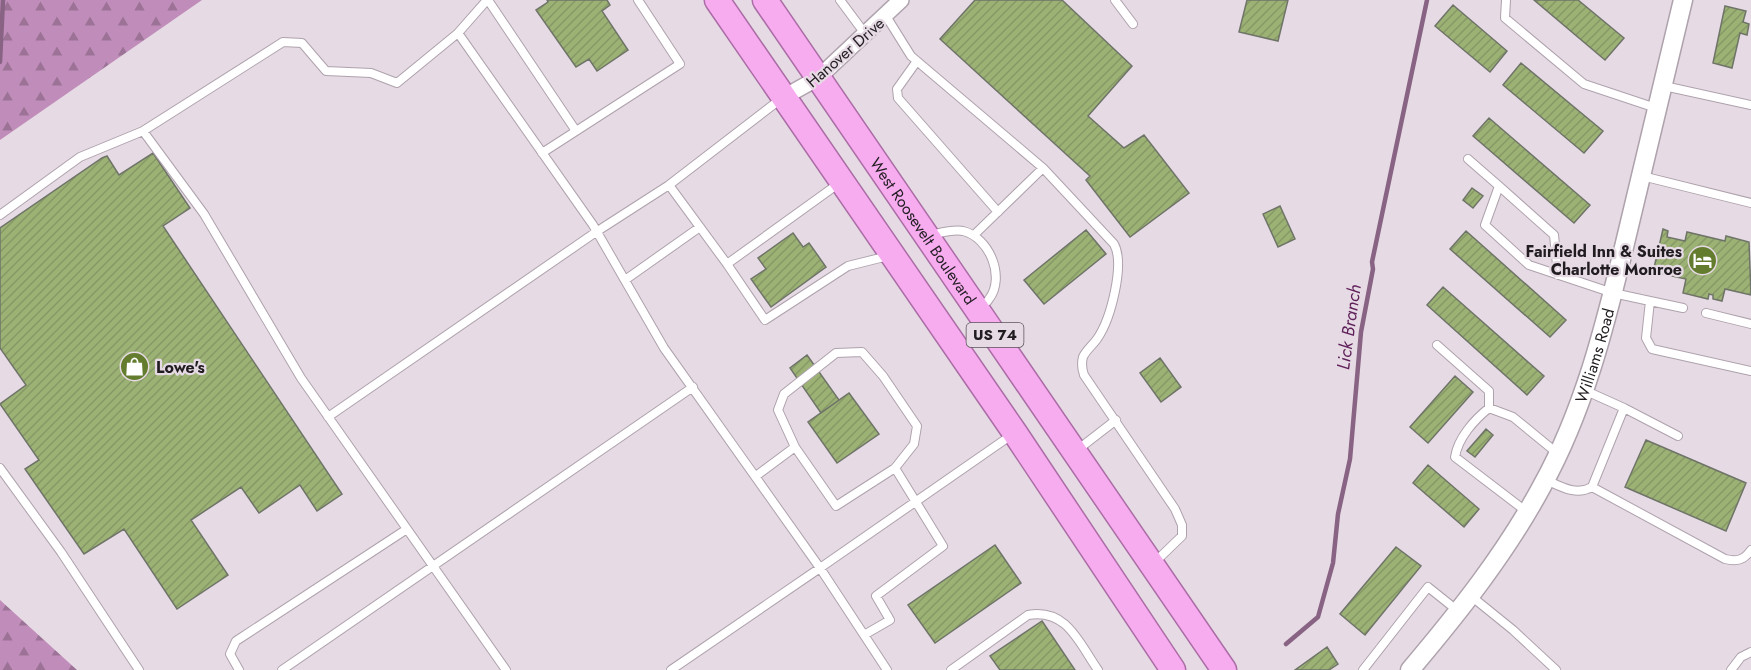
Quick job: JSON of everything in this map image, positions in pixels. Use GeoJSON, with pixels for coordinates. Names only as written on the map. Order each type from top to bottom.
{"type":"FeatureCollection","features":[{"type":"Feature","properties":{"kind":"highway","name":"US 74"},"geometry":{"type":"LineString","coordinates":[[717,0],[1015,434],[1173,670]]}},
{"type":"Feature","properties":{"kind":"highway","name":"West Roosevelt Boulevard"},"geometry":{"type":"LineString","coordinates":[[765,0],[1224,670]]}},
{"type":"Feature","properties":{"kind":"street","name":"Hanover Drive"},"geometry":{"type":"LineString","coordinates":[[784,97],[818,78],[867,35],[901,0]]}},
{"type":"Feature","properties":{"kind":"street","name":"Williams Road"},"geometry":{"type":"LineString","coordinates":[[1410,670],[1471,596],[1527,512],[1558,454],[1584,390],[1613,293],[1683,0]]}},
{"type":"Feature","properties":{"kind":"lane"},"geometry":{"type":"LineString","coordinates":[[0,215],[80,157],[143,131],[282,42],[302,43],[326,71],[371,73],[397,83],[458,33],[488,0],[576,131]]}},
{"type":"Feature","properties":{"kind":"lane"},"geometry":{"type":"LineString","coordinates":[[542,153],[680,64],[638,0]]}},
{"type":"Feature","properties":{"kind":"lane"},"geometry":{"type":"LineString","coordinates":[[840,0],[867,35]]}},
{"type":"Feature","properties":{"kind":"lane"},"geometry":{"type":"LineString","coordinates":[[1115,0],[1133,24]]}},
{"type":"Feature","properties":{"kind":"lane"},"geometry":{"type":"LineString","coordinates":[[1506,0],[1505,18],[1584,84],[1658,109]]}},
{"type":"Feature","properties":{"kind":"lane"},"geometry":{"type":"LineString","coordinates":[[886,16],[917,61],[1043,168],[1114,244],[1120,254],[1111,307],[1098,338],[1084,355],[1081,366],[1084,375],[1175,509],[1182,525],[1182,536],[1152,565]]}},
{"type":"Feature","properties":{"kind":"lane"},"geometry":{"type":"LineString","coordinates":[[458,33],[597,232],[664,348],[820,568],[887,670]]}},
{"type":"Feature","properties":{"kind":"lane"},"geometry":{"type":"LineString","coordinates":[[917,61],[897,89],[898,98],[998,212]]}},
{"type":"Feature","properties":{"kind":"lane"},"geometry":{"type":"LineString","coordinates":[[1663,86],[1751,105]]}},
{"type":"Feature","properties":{"kind":"lane"},"geometry":{"type":"LineString","coordinates":[[328,417],[669,185],[784,97]]}},
{"type":"Feature","properties":{"kind":"lane"},"geometry":{"type":"LineString","coordinates":[[143,131],[204,214],[301,378],[506,670]]}},
{"type":"Feature","properties":{"kind":"lane"},"geometry":{"type":"LineString","coordinates":[[1468,159],[1554,235],[1558,275]]}},
{"type":"Feature","properties":{"kind":"lane"},"geometry":{"type":"LineString","coordinates":[[974,235],[1043,168]]}},
{"type":"Feature","properties":{"kind":"lane"},"geometry":{"type":"LineString","coordinates":[[1642,176],[1751,203]]}},
{"type":"Feature","properties":{"kind":"lane"},"geometry":{"type":"LineString","coordinates":[[727,264],[842,181]]}},
{"type":"Feature","properties":{"kind":"lane"},"geometry":{"type":"LineString","coordinates":[[669,185],[765,320],[849,266],[892,255]]}},
{"type":"Feature","properties":{"kind":"lane"},"geometry":{"type":"LineString","coordinates":[[1499,186],[1485,225],[1529,265],[1613,293],[1683,308]]}},
{"type":"Feature","properties":{"kind":"lane"},"geometry":{"type":"LineString","coordinates":[[625,279],[700,227]]}},
{"type":"Feature","properties":{"kind":"lane"},"geometry":{"type":"LineString","coordinates":[[926,236],[960,230],[974,235],[985,243],[994,272],[993,289],[989,299],[977,310]]}},
{"type":"Feature","properties":{"kind":"lane"},"geometry":{"type":"LineString","coordinates":[[1650,301],[1646,338],[1652,349],[1751,371]]}},
{"type":"Feature","properties":{"kind":"lane"},"geometry":{"type":"LineString","coordinates":[[1706,313],[1751,324]]}},
{"type":"Feature","properties":{"kind":"lane"},"geometry":{"type":"LineString","coordinates":[[1437,345],[1489,391],[1489,408]]}},
{"type":"Feature","properties":{"kind":"lane"},"geometry":{"type":"LineString","coordinates":[[862,352],[883,376],[917,426],[914,444],[895,468],[836,506],[795,447],[778,410],[783,394],[836,353],[862,352]]}},
{"type":"Feature","properties":{"kind":"lane"},"geometry":{"type":"LineString","coordinates":[[282,670],[434,568],[693,387]]}},
{"type":"Feature","properties":{"kind":"lane"},"geometry":{"type":"LineString","coordinates":[[1584,390],[1678,436]]}},
{"type":"Feature","properties":{"kind":"lane"},"geometry":{"type":"LineString","coordinates":[[1489,408],[1513,417],[1558,454]]}},
{"type":"Feature","properties":{"kind":"lane"},"geometry":{"type":"LineString","coordinates":[[1489,408],[1480,415],[1457,444],[1455,457],[1527,512]]}},
{"type":"Feature","properties":{"kind":"lane"},"geometry":{"type":"LineString","coordinates":[[1545,480],[1576,491],[1583,492],[1592,487],[1624,408]]}},
{"type":"Feature","properties":{"kind":"lane"},"geometry":{"type":"LineString","coordinates":[[1075,452],[1116,420]]}},
{"type":"Feature","properties":{"kind":"lane"},"geometry":{"type":"LineString","coordinates":[[671,670],[1015,434]]}},
{"type":"Feature","properties":{"kind":"lane"},"geometry":{"type":"LineString","coordinates":[[756,476],[795,447]]}},
{"type":"Feature","properties":{"kind":"lane"},"geometry":{"type":"LineString","coordinates":[[0,468],[61,552],[139,670]]}},
{"type":"Feature","properties":{"kind":"lane"},"geometry":{"type":"LineString","coordinates":[[864,635],[890,620],[876,596],[943,546],[895,468]]}},
{"type":"Feature","properties":{"kind":"lane"},"geometry":{"type":"LineString","coordinates":[[1592,487],[1725,559],[1735,561],[1746,557],[1751,550]]}},
{"type":"Feature","properties":{"kind":"lane"},"geometry":{"type":"LineString","coordinates":[[239,670],[230,654],[236,641],[407,529]]}},
{"type":"Feature","properties":{"kind":"lane"},"geometry":{"type":"LineString","coordinates":[[1363,670],[1428,587],[1459,612]]}},
{"type":"Feature","properties":{"kind":"lane"},"geometry":{"type":"LineString","coordinates":[[1471,596],[1514,630],[1546,667],[1556,670]]}},
{"type":"Feature","properties":{"kind":"lane"},"geometry":{"type":"LineString","coordinates":[[951,670],[1028,615],[1042,613],[1057,617],[1069,627],[1098,670]]}},
{"type":"Feature","properties":{"kind":"lane"},"geometry":{"type":"LineString","coordinates":[[1731,670],[1740,657],[1751,652]]}},
{"type":"Feature","properties":{"kind":"green space"},"geometry":{"type":"Polygon","coordinates":[[[0,0],[202,0],[0,140],[0,0]]]}},
{"type":"Feature","properties":{"kind":"green space"},"geometry":{"type":"Polygon","coordinates":[[[0,600],[77,670],[0,670],[0,600]]]}},
{"type":"Feature","properties":{"kind":"building"},"geometry":{"type":"Polygon","coordinates":[[[547,0],[607,0],[610,5],[602,11],[628,50],[597,71],[589,59],[576,67],[536,10],[548,2],[547,0]]]}},
{"type":"Feature","properties":{"kind":"building"},"geometry":{"type":"Polygon","coordinates":[[[975,0],[1062,0],[1132,66],[1088,116],[1124,148],[1144,135],[1189,193],[1130,237],[1086,180],[1090,176],[940,39],[975,0]]]}},
{"type":"Feature","properties":{"kind":"building"},"geometry":{"type":"Polygon","coordinates":[[[1247,0],[1288,0],[1278,41],[1239,32],[1247,0]]]}},
{"type":"Feature","properties":{"kind":"building"},"geometry":{"type":"Polygon","coordinates":[[[1534,0],[1578,0],[1624,38],[1605,60],[1534,0]]]}},
{"type":"Feature","properties":{"kind":"building"},"geometry":{"type":"Polygon","coordinates":[[[1453,5],[1507,51],[1490,72],[1435,26],[1453,5]]]}},
{"type":"Feature","properties":{"kind":"building"},"geometry":{"type":"Polygon","coordinates":[[[1725,6],[1746,11],[1743,22],[1749,24],[1747,35],[1740,33],[1732,68],[1713,63],[1725,6]]]}},
{"type":"Feature","properties":{"kind":"building"},"geometry":{"type":"Polygon","coordinates":[[[1521,63],[1603,131],[1584,153],[1503,85],[1521,63]]]}},
{"type":"Feature","properties":{"kind":"building"},"geometry":{"type":"Polygon","coordinates":[[[1489,118],[1590,205],[1574,223],[1473,136],[1489,118]]]}},
{"type":"Feature","properties":{"kind":"building","name":"Lowe's"},"geometry":{"type":"Polygon","coordinates":[[[153,153],[190,208],[163,226],[342,494],[317,511],[300,485],[259,513],[241,487],[191,520],[228,575],[177,609],[124,529],[84,554],[25,469],[39,460],[0,404],[26,385],[0,348],[0,228],[102,158],[107,156],[119,175],[153,153]]]}},
{"type":"Feature","properties":{"kind":"building"},"geometry":{"type":"Polygon","coordinates":[[[1472,188],[1483,196],[1473,208],[1463,200],[1472,188]]]}},
{"type":"Feature","properties":{"kind":"building"},"geometry":{"type":"Polygon","coordinates":[[[1280,206],[1295,239],[1278,247],[1263,214],[1280,206]]]}},
{"type":"Feature","properties":{"kind":"building","name":"Fairfield Inn & Suites Charlotte Monroe"},"geometry":{"type":"Polygon","coordinates":[[[1663,229],[1668,231],[1667,237],[1685,241],[1687,232],[1725,241],[1726,236],[1749,242],[1751,295],[1725,289],[1722,301],[1713,299],[1713,295],[1709,294],[1708,299],[1683,293],[1686,279],[1653,272],[1663,229]]]}},
{"type":"Feature","properties":{"kind":"building"},"geometry":{"type":"Polygon","coordinates":[[[1086,230],[1106,254],[1044,304],[1024,280],[1086,230]]]}},
{"type":"Feature","properties":{"kind":"building"},"geometry":{"type":"Polygon","coordinates":[[[1466,231],[1566,320],[1550,337],[1450,249],[1466,231]]]}},
{"type":"Feature","properties":{"kind":"building"},"geometry":{"type":"Polygon","coordinates":[[[793,233],[803,247],[809,243],[826,267],[771,307],[751,279],[766,269],[758,258],[793,233]]]}},
{"type":"Feature","properties":{"kind":"building"},"geometry":{"type":"Polygon","coordinates":[[[1443,287],[1544,376],[1527,395],[1427,305],[1443,287]]]}},
{"type":"Feature","properties":{"kind":"building"},"geometry":{"type":"Polygon","coordinates":[[[807,355],[839,400],[821,413],[790,368],[807,355]]]}},
{"type":"Feature","properties":{"kind":"building"},"geometry":{"type":"Polygon","coordinates":[[[1160,358],[1181,387],[1161,402],[1140,373],[1160,358]]]}},
{"type":"Feature","properties":{"kind":"building"},"geometry":{"type":"Polygon","coordinates":[[[1455,376],[1473,392],[1428,443],[1410,427],[1455,376]]]}},
{"type":"Feature","properties":{"kind":"building"},"geometry":{"type":"Polygon","coordinates":[[[849,393],[879,434],[837,463],[808,422],[849,393]]]}},
{"type":"Feature","properties":{"kind":"building"},"geometry":{"type":"Polygon","coordinates":[[[1486,429],[1493,435],[1475,457],[1467,451],[1486,429]]]}},
{"type":"Feature","properties":{"kind":"building"},"geometry":{"type":"Polygon","coordinates":[[[1646,440],[1746,483],[1726,531],[1625,487],[1646,440]]]}},
{"type":"Feature","properties":{"kind":"building"},"geometry":{"type":"Polygon","coordinates":[[[1428,465],[1479,509],[1464,527],[1413,483],[1428,465]]]}},
{"type":"Feature","properties":{"kind":"building"},"geometry":{"type":"Polygon","coordinates":[[[995,545],[1021,583],[935,643],[908,605],[995,545]]]}},
{"type":"Feature","properties":{"kind":"building"},"geometry":{"type":"Polygon","coordinates":[[[1396,547],[1421,566],[1365,635],[1340,614],[1396,547]]]}},
{"type":"Feature","properties":{"kind":"building"},"geometry":{"type":"Polygon","coordinates":[[[1042,621],[1075,670],[1000,670],[990,656],[1042,621]]]}},
{"type":"Feature","properties":{"kind":"building"},"geometry":{"type":"Polygon","coordinates":[[[1327,647],[1338,664],[1329,670],[1295,670],[1327,647]]]}},
{"type":"Feature","properties":{"kind":"waterway"},"geometry":{"type":"LineString","coordinates":[[0,62],[3,0]]}},
{"type":"Feature","properties":{"kind":"waterway","name":"Lick Branch"},"geometry":{"type":"LineString","coordinates":[[1286,644],[1318,617],[1333,563],[1338,514],[1350,459],[1361,332],[1373,269],[1372,262],[1427,0]]}},
{"type":"Feature","properties":{"kind":"place","name":"Fairfield Inn & Suites Charlotte Monroe"},"geometry":{"type":"Point","coordinates":[1703,260]}},
{"type":"Feature","properties":{"kind":"place","name":"Lowe's"},"geometry":{"type":"Point","coordinates":[135,367]}}]}
